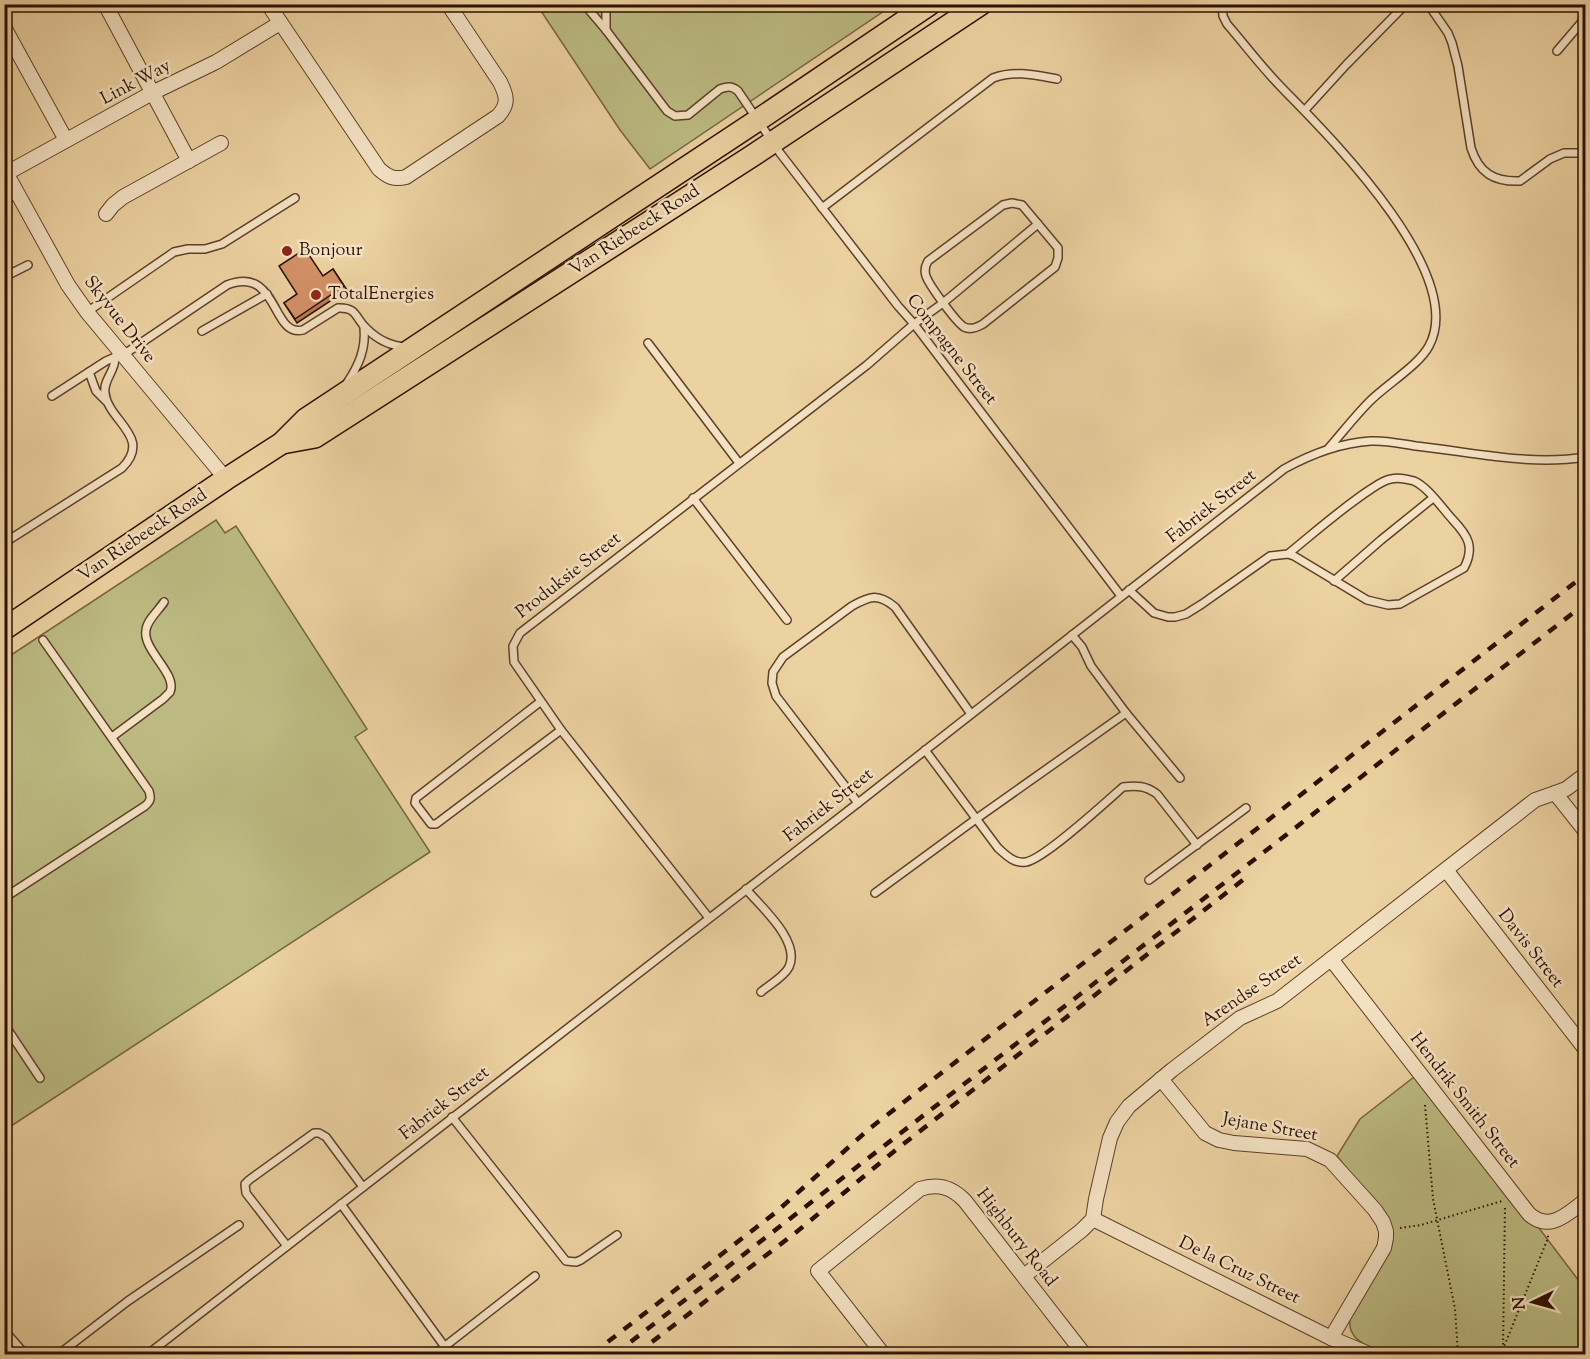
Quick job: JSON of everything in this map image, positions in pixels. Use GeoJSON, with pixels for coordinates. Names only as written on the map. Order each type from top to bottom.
{"type":"FeatureCollection","features":[{"type":"Feature","properties":{"kind":"main road","name":"Van Riebeeck Road"},"geometry":{"type":"LineString","coordinates":[[4,629],[282,443],[306,419],[340,396],[930,4]]}},
{"type":"Feature","properties":{"kind":"main road","name":"Van Riebeeck Road"},"geometry":{"type":"LineString","coordinates":[[282,443],[315,437],[773,142],[981,4]]}},
{"type":"Feature","properties":{"kind":"street"},"geometry":{"type":"LineString","coordinates":[[105,4],[189,161]]}},
{"type":"Feature","properties":{"kind":"street"},"geometry":{"type":"LineString","coordinates":[[268,4],[379,170],[392,179],[406,177],[498,116],[505,109],[506,101],[500,82],[448,4]]}},
{"type":"Feature","properties":{"kind":"street","name":"Link Way"},"geometry":{"type":"LineString","coordinates":[[6,171],[152,93],[216,62],[280,23]]}},
{"type":"Feature","properties":{"kind":"street"},"geometry":{"type":"LineString","coordinates":[[4,27],[66,140]]}},
{"type":"Feature","properties":{"kind":"street"},"geometry":{"type":"LineString","coordinates":[[106,214],[123,197],[221,144]]}},
{"type":"Feature","properties":{"kind":"street","name":"Skyvue Drive"},"geometry":{"type":"LineString","coordinates":[[6,171],[68,285],[87,312],[119,356],[226,479]]}},
{"type":"Feature","properties":{"kind":"street","name":"Arendse Street"},"geometry":{"type":"LineString","coordinates":[[1093,1219],[1095,1199],[1108,1148],[1117,1122],[1129,1106],[1240,1018],[1277,1001],[1535,800],[1566,789],[1586,774]]}},
{"type":"Feature","properties":{"kind":"street"},"geometry":{"type":"LineString","coordinates":[[1556,793],[1586,832]]}},
{"type":"Feature","properties":{"kind":"street","name":"Davis Street"},"geometry":{"type":"LineString","coordinates":[[1446,870],[1583,1042]]}},
{"type":"Feature","properties":{"kind":"street","name":"Hendrik Smith Street"},"geometry":{"type":"LineString","coordinates":[[1331,959],[1529,1214],[1537,1220],[1549,1222]]}},
{"type":"Feature","properties":{"kind":"street","name":"Jejane Street"},"geometry":{"type":"LineString","coordinates":[[1161,1079],[1195,1123],[1212,1137],[1234,1143],[1307,1149],[1330,1160],[1376,1210],[1386,1231]]}},
{"type":"Feature","properties":{"kind":"street","name":"Highbury Road"},"geometry":{"type":"LineString","coordinates":[[883,1354],[818,1270],[920,1189],[938,1186],[946,1187],[960,1195],[1084,1354]]}},
{"type":"Feature","properties":{"kind":"street"},"geometry":{"type":"LineString","coordinates":[[1549,1222],[1559,1220],[1586,1200]]}},
{"type":"Feature","properties":{"kind":"street"},"geometry":{"type":"LineString","coordinates":[[1024,1276],[1093,1219]]}},
{"type":"Feature","properties":{"kind":"street","name":"De la Cruz Street"},"geometry":{"type":"LineString","coordinates":[[1093,1219],[1331,1338],[1369,1354]]}},
{"type":"Feature","properties":{"kind":"street"},"geometry":{"type":"LineString","coordinates":[[1331,1338],[1384,1248],[1386,1231]]}},
{"type":"Feature","properties":{"kind":"lane"},"geometry":{"type":"LineString","coordinates":[[584,4],[606,30]]}},
{"type":"Feature","properties":{"kind":"lane"},"geometry":{"type":"LineString","coordinates":[[606,4],[606,30]]}},
{"type":"Feature","properties":{"kind":"lane"},"geometry":{"type":"LineString","coordinates":[[1222,4],[1222,16],[1227,24],[1283,89],[1328,135],[1391,213],[1418,255],[1427,274],[1436,324],[1429,346],[1421,357],[1370,401],[1328,449]]}},
{"type":"Feature","properties":{"kind":"lane"},"geometry":{"type":"LineString","coordinates":[[1305,110],[1406,4]]}},
{"type":"Feature","properties":{"kind":"lane"},"geometry":{"type":"LineString","coordinates":[[1428,4],[1452,42],[1471,148],[1481,169],[1500,179],[1520,181],[1550,159],[1564,153],[1586,153]]}},
{"type":"Feature","properties":{"kind":"lane"},"geometry":{"type":"LineString","coordinates":[[1557,51],[1586,16]]}},
{"type":"Feature","properties":{"kind":"lane","name":"Compagne Street"},"geometry":{"type":"LineString","coordinates":[[606,30],[667,111],[675,116],[688,115],[720,89],[726,87],[733,87],[744,98],[822,208],[914,324],[1121,596]]}},
{"type":"Feature","properties":{"kind":"lane"},"geometry":{"type":"LineString","coordinates":[[822,208],[993,78],[1005,73],[1015,73],[1057,79]]}},
{"type":"Feature","properties":{"kind":"lane"},"geometry":{"type":"LineString","coordinates":[[4,201],[18,193]]}},
{"type":"Feature","properties":{"kind":"lane"},"geometry":{"type":"LineString","coordinates":[[87,312],[174,252],[205,249],[222,244],[295,198]]}},
{"type":"Feature","properties":{"kind":"lane"},"geometry":{"type":"LineString","coordinates":[[1015,203],[1022,205],[1058,248],[1055,267],[983,324],[976,327],[964,327],[943,303],[926,276],[928,261],[1003,205],[1015,203]]}},
{"type":"Feature","properties":{"kind":"lane","name":"Produksie Street"},"geometry":{"type":"LineString","coordinates":[[709,918],[540,702],[514,662],[513,646],[520,633],[867,365],[1038,224]]}},
{"type":"Feature","properties":{"kind":"lane"},"geometry":{"type":"LineString","coordinates":[[4,277],[28,265]]}},
{"type":"Feature","properties":{"kind":"lane"},"geometry":{"type":"LineString","coordinates":[[52,396],[236,282],[246,281],[261,287],[286,324],[296,332],[338,308],[344,308],[356,314],[364,327],[383,341],[394,346],[415,347]]}},
{"type":"Feature","properties":{"kind":"lane"},"geometry":{"type":"LineString","coordinates":[[202,331],[267,294]]}},
{"type":"Feature","properties":{"kind":"lane"},"geometry":{"type":"LineString","coordinates":[[340,396],[364,350],[364,327]]}},
{"type":"Feature","properties":{"kind":"lane"},"geometry":{"type":"LineString","coordinates":[[648,343],[739,463]]}},
{"type":"Feature","properties":{"kind":"lane"},"geometry":{"type":"LineString","coordinates":[[4,543],[122,468],[130,460],[134,449],[130,436],[105,396],[106,380],[119,356]]}},
{"type":"Feature","properties":{"kind":"lane"},"geometry":{"type":"LineString","coordinates":[[89,372],[96,391],[108,403]]}},
{"type":"Feature","properties":{"kind":"lane","name":"Fabriek Street"},"geometry":{"type":"LineString","coordinates":[[148,1354],[1284,469],[1310,455],[1328,449],[1372,441],[1521,459],[1550,461],[1586,457]]}},
{"type":"Feature","properties":{"kind":"lane"},"geometry":{"type":"LineString","coordinates":[[1130,590],[1154,613],[1175,617],[1186,614],[1202,604],[1270,556],[1288,554],[1367,600],[1388,605],[1400,604],[1464,568],[1468,559],[1469,544],[1463,530],[1424,488],[1413,481],[1393,478],[1384,481],[1359,498],[1288,554]]}},
{"type":"Feature","properties":{"kind":"lane"},"geometry":{"type":"LineString","coordinates":[[693,498],[787,620]]}},
{"type":"Feature","properties":{"kind":"lane"},"geometry":{"type":"LineString","coordinates":[[1335,581],[1433,498]]}},
{"type":"Feature","properties":{"kind":"lane"},"geometry":{"type":"LineString","coordinates":[[858,802],[776,696],[772,683],[774,672],[783,657],[852,606],[874,597],[885,599],[895,607],[971,714]]}},
{"type":"Feature","properties":{"kind":"lane"},"geometry":{"type":"LineString","coordinates":[[112,736],[164,699],[170,692],[169,677],[147,640],[146,634],[148,624],[164,602]]}},
{"type":"Feature","properties":{"kind":"lane"},"geometry":{"type":"LineString","coordinates":[[1072,635],[1082,647],[1091,666],[1126,713],[1180,778]]}},
{"type":"Feature","properties":{"kind":"lane"},"geometry":{"type":"LineString","coordinates":[[4,898],[150,802],[151,798],[149,791],[112,736],[43,640]]}},
{"type":"Feature","properties":{"kind":"lane"},"geometry":{"type":"LineString","coordinates":[[540,702],[416,798],[415,803],[431,824],[436,824],[561,730]]}},
{"type":"Feature","properties":{"kind":"lane"},"geometry":{"type":"LineString","coordinates":[[874,893],[1126,713]]}},
{"type":"Feature","properties":{"kind":"lane"},"geometry":{"type":"LineString","coordinates":[[925,750],[998,848],[1011,859],[1026,862],[1044,854],[1123,787],[1142,786],[1157,794],[1197,845]]}},
{"type":"Feature","properties":{"kind":"lane"},"geometry":{"type":"LineString","coordinates":[[1149,880],[1246,808]]}},
{"type":"Feature","properties":{"kind":"lane"},"geometry":{"type":"LineString","coordinates":[[746,889],[783,931],[790,948],[791,959],[786,970],[761,992]]}},
{"type":"Feature","properties":{"kind":"lane"},"geometry":{"type":"LineString","coordinates":[[4,1024],[40,1078]]}},
{"type":"Feature","properties":{"kind":"lane"},"geometry":{"type":"LineString","coordinates":[[452,1117],[566,1261],[581,1260],[617,1235]]}},
{"type":"Feature","properties":{"kind":"lane"},"geometry":{"type":"LineString","coordinates":[[287,1246],[246,1193],[245,1184],[249,1180],[314,1133],[319,1133],[326,1137],[363,1187]]}},
{"type":"Feature","properties":{"kind":"lane"},"geometry":{"type":"LineString","coordinates":[[341,1204],[444,1347]]}},
{"type":"Feature","properties":{"kind":"lane"},"geometry":{"type":"LineString","coordinates":[[59,1354],[128,1301],[239,1225]]}},
{"type":"Feature","properties":{"kind":"lane"},"geometry":{"type":"LineString","coordinates":[[435,1354],[535,1276]]}},
{"type":"Feature","properties":{"kind":"lane"},"geometry":{"type":"LineString","coordinates":[[4,1330],[25,1354]]}},
{"type":"Feature","properties":{"kind":"path"},"geometry":{"type":"LineString","coordinates":[[1432,1089],[1425,1094],[1432,1199],[1455,1309],[1458,1354]]}},
{"type":"Feature","properties":{"kind":"path"},"geometry":{"type":"LineString","coordinates":[[1386,1231],[1420,1225],[1504,1200],[1503,1349]]}},
{"type":"Feature","properties":{"kind":"path"},"geometry":{"type":"LineString","coordinates":[[1501,1354],[1548,1238],[1549,1222]]}},
{"type":"Feature","properties":{"kind":"shaded area"},"geometry":{"type":"Polygon","coordinates":[[[537,5],[893,5],[650,169],[620,130],[537,5]]]}},
{"type":"Feature","properties":{"kind":"shaded area"},"geometry":{"type":"Polygon","coordinates":[[[216,520],[225,533],[236,526],[367,729],[355,737],[430,852],[5,1130],[5,659],[216,520]]]}},
{"type":"Feature","properties":{"kind":"shaded area"},"geometry":{"type":"Polygon","coordinates":[[[1414,1077],[1527,1222],[1539,1228],[1585,1289],[1585,1354],[1385,1354],[1360,1342],[1352,1333],[1350,1319],[1389,1253],[1392,1241],[1384,1217],[1337,1156],[1360,1119],[1414,1077]]]}},
{"type":"Feature","properties":{"kind":"building"},"geometry":{"type":"Polygon","coordinates":[[[305,249],[323,276],[333,269],[344,286],[295,319],[284,303],[297,294],[279,266],[305,249]]]}},
{"type":"Feature","properties":{"kind":"railway"},"geometry":{"type":"LineString","coordinates":[[592,1354],[775,1213],[869,1129],[1586,574]]}},
{"type":"Feature","properties":{"kind":"railway"},"geometry":{"type":"LineString","coordinates":[[615,1354],[1586,603]]}},
{"type":"Feature","properties":{"kind":"railway"},"geometry":{"type":"LineString","coordinates":[[636,1354],[794,1234],[897,1149],[1248,876]]}},
{"type":"Feature","properties":{"kind":"place","name":"Bonjour"},"geometry":{"type":"Point","coordinates":[287,251]}},
{"type":"Feature","properties":{"kind":"place","name":"TotalEnergies"},"geometry":{"type":"Point","coordinates":[316,295]}}]}
